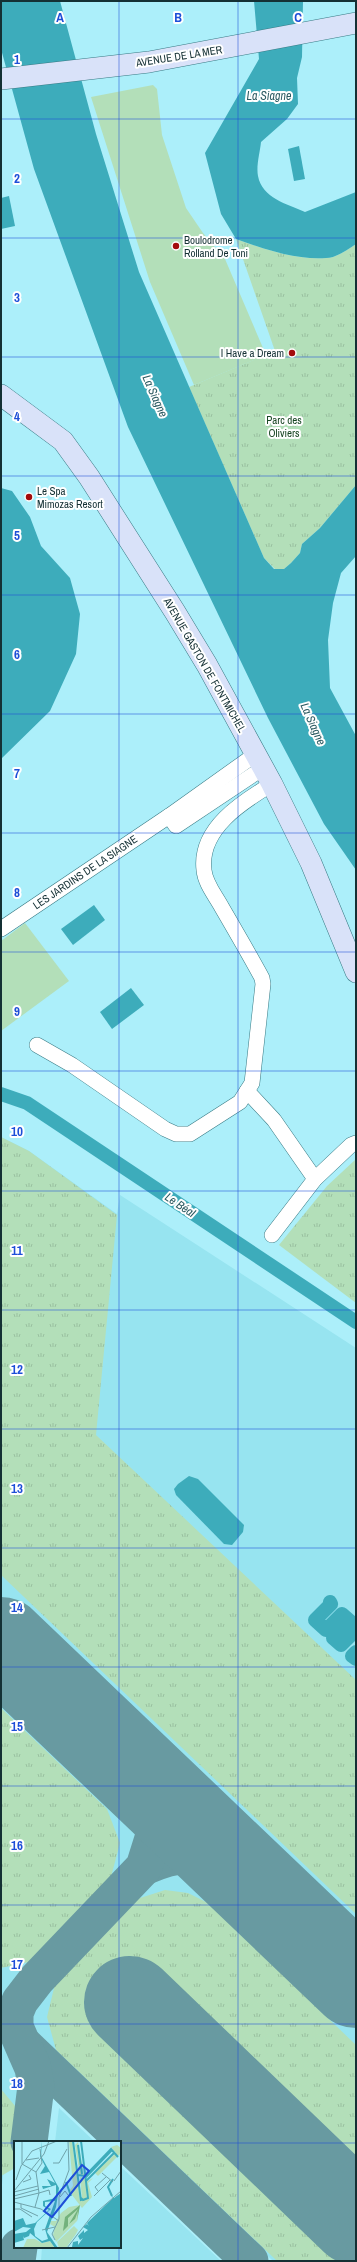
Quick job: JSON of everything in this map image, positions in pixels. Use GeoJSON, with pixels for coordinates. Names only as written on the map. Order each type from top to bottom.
{"type":"FeatureCollection","features":[{"type":"Feature","properties":{"kind":"main road","name":"AVENUE DE LA MER"},"geometry":{"type":"LineString","coordinates":[[1,79],[156,61],[356,22]]}},
{"type":"Feature","properties":{"kind":"main road","name":"AVENUE GASTON DE FONTMICHEL"},"geometry":{"type":"LineString","coordinates":[[1,395],[57,436],[76,458],[175,612],[264,769],[311,864],[356,972]]}},
{"type":"Feature","properties":{"kind":"street","name":"LES JARDINS DE LA SIAGNE"},"geometry":{"type":"LineString","coordinates":[[1,929],[169,816],[176,826],[264,769]]}},
{"type":"Feature","properties":{"kind":"street"},"geometry":{"type":"LineString","coordinates":[[37,1044],[72,1065],[165,1130],[176,1134],[190,1134],[240,1102],[252,1083],[263,994],[262,978],[208,884],[204,864],[211,838],[220,824],[264,769]]}},
{"type":"Feature","properties":{"kind":"street"},"geometry":{"type":"LineString","coordinates":[[247,1091],[274,1120],[315,1179]]}},
{"type":"Feature","properties":{"kind":"street"},"geometry":{"type":"LineString","coordinates":[[272,1235],[315,1179],[351,1145],[356,1143]]}},
{"type":"Feature","properties":{"kind":"shaded area"},"geometry":{"type":"Polygon","coordinates":[[[1,1137],[29,1151],[117,1214],[120,1195],[356,1348],[356,2261],[273,2261],[43,2041],[10,2116],[1,2193],[1,1137]]]}},
{"type":"Feature","properties":{"kind":"shaded area"},"geometry":{"type":"Polygon","coordinates":[[[59,2108],[94,2141],[55,2141],[59,2108]]]}},
{"type":"Feature","properties":{"kind":"shaded area"},"geometry":{"type":"Polygon","coordinates":[[[121,2167],[221,2261],[41,2261],[42,2248],[121,2248],[121,2167]]]}},
{"type":"Feature","properties":{"kind":"green space","name":"Boulodrome Rolland De Toni"},"geometry":{"type":"Polygon","coordinates":[[[153,85],[157,89],[162,135],[186,208],[203,233],[225,259],[266,355],[194,385],[150,282],[91,97],[153,85]]]}},
{"type":"Feature","properties":{"kind":"green space","name":"Parc des Oliviers"},"geometry":{"type":"Polygon","coordinates":[[[236,239],[291,256],[314,258],[334,257],[356,244],[356,485],[320,528],[302,544],[300,553],[284,569],[275,569],[264,558],[189,387],[275,351],[236,239]]]}},
{"type":"Feature","properties":{"kind":"green space"},"geometry":{"type":"Polygon","coordinates":[[[25,923],[69,981],[1,1031],[1,941],[25,923]]]}},
{"type":"Feature","properties":{"kind":"green space"},"geometry":{"type":"Polygon","coordinates":[[[1,1137],[29,1151],[117,1215],[96,1435],[356,1680],[356,1914],[1,1575],[1,1137]]]}},
{"type":"Feature","properties":{"kind":"green space"},"geometry":{"type":"Polygon","coordinates":[[[356,1159],[356,1303],[279,1245],[327,1186],[356,1159]]]}},
{"type":"Feature","properties":{"kind":"green space"},"geometry":{"type":"Polygon","coordinates":[[[1,1708],[107,1809],[120,1843],[111,1877],[29,1962],[1,1968],[1,1708]]]}},
{"type":"Feature","properties":{"kind":"green space"},"geometry":{"type":"Polygon","coordinates":[[[165,1890],[188,1893],[208,1903],[356,2045],[356,2261],[277,2261],[56,2050],[47,2017],[55,1984],[134,1900],[165,1890]]]}},
{"type":"Feature","properties":{"kind":"green space"},"geometry":{"type":"Polygon","coordinates":[[[1,2089],[20,2112],[17,2141],[14,2141],[14,2169],[1,2176],[1,2089]]]}},
{"type":"Feature","properties":{"kind":"water"},"geometry":{"type":"Polygon","coordinates":[[[1,1],[60,1],[96,134],[139,272],[264,558],[274,569],[284,569],[300,553],[302,544],[320,528],[356,485],[356,556],[341,573],[333,603],[328,640],[330,688],[356,736],[356,870],[324,824],[268,718],[128,427],[34,169],[1,49],[1,1]]]}},
{"type":"Feature","properties":{"kind":"water","name":"La Siagne"},"geometry":{"type":"Polygon","coordinates":[[[254,1],[303,1],[302,57],[297,78],[298,104],[287,119],[261,142],[258,163],[258,176],[260,184],[264,190],[276,199],[305,212],[356,192],[356,244],[334,257],[314,258],[291,256],[236,239],[221,214],[205,153],[259,59],[254,1]]]}},
{"type":"Feature","properties":{"kind":"water"},"geometry":{"type":"Polygon","coordinates":[[[299,146],[305,179],[294,181],[288,149],[299,146]]]}},
{"type":"Feature","properties":{"kind":"water"},"geometry":{"type":"Polygon","coordinates":[[[9,196],[15,226],[1,229],[1,198],[9,196]]]}},
{"type":"Feature","properties":{"kind":"water"},"geometry":{"type":"Polygon","coordinates":[[[1,488],[12,491],[30,517],[41,546],[70,578],[80,614],[76,654],[50,711],[1,759],[1,488]]]}},
{"type":"Feature","properties":{"kind":"water"},"geometry":{"type":"Polygon","coordinates":[[[94,905],[105,920],[73,945],[61,929],[94,905]]]}},
{"type":"Feature","properties":{"kind":"water"},"geometry":{"type":"Polygon","coordinates":[[[131,988],[144,1005],[112,1029],[100,1012],[131,988]]]}},
{"type":"Feature","properties":{"kind":"water"},"geometry":{"type":"Polygon","coordinates":[[[189,1476],[198,1479],[244,1525],[243,1532],[232,1545],[224,1544],[176,1495],[174,1489],[189,1476]]]}},
{"type":"Feature","properties":{"kind":"waterway","name":"Le Béal"},"geometry":{"type":"LineString","coordinates":[[1,1094],[27,1103],[356,1322]]}},
{"type":"Feature","properties":{"kind":"waterway"},"geometry":{"type":"LineString","coordinates":[[330,1602],[331,1604],[315,1620],[326,1630],[342,1614],[350,1621],[333,1638],[341,1645],[355,1631],[356,1632]]}},
{"type":"Feature","properties":{"kind":"waterway"},"geometry":{"type":"LineString","coordinates":[[356,1652],[352,1656],[356,1659]]}},
{"type":"Feature","properties":{"kind":"taxiway"},"geometry":{"type":"LineString","coordinates":[[29,2141],[36,2086],[33,2068],[15,2027],[15,2013],[20,2001],[37,1979],[144,1867],[155,1832],[155,1814],[145,1790],[126,1763]]}},
{"type":"Feature","properties":{"kind":"taxiway"},"geometry":{"type":"LineString","coordinates":[[144,1867],[158,1861],[171,1858],[192,1856],[213,1860],[239,1871]]}},
{"type":"Feature","properties":{"kind":"taxiway"},"geometry":{"type":"LineString","coordinates":[[25,2046],[250,2261]]}},
{"type":"Feature","properties":{"kind":"taxiway"},"geometry":{"type":"LineString","coordinates":[[17,2261],[19,2248]]}},
{"type":"Feature","properties":{"kind":"runway"},"geometry":{"type":"LineString","coordinates":[[1,1643],[356,1982]]}},
{"type":"Feature","properties":{"kind":"runway"},"geometry":{"type":"LineString","coordinates":[[130,2002],[356,2219]]}},
{"type":"Feature","properties":{"kind":"place","name":"Boulodrome Rolland De Toni"},"geometry":{"type":"Point","coordinates":[176,246]}},
{"type":"Feature","properties":{"kind":"place","name":"I Have a Dream"},"geometry":{"type":"Point","coordinates":[292,353]}},
{"type":"Feature","properties":{"kind":"place","name":"Le Spa Mimozas Resort"},"geometry":{"type":"Point","coordinates":[29,497]}}]}
